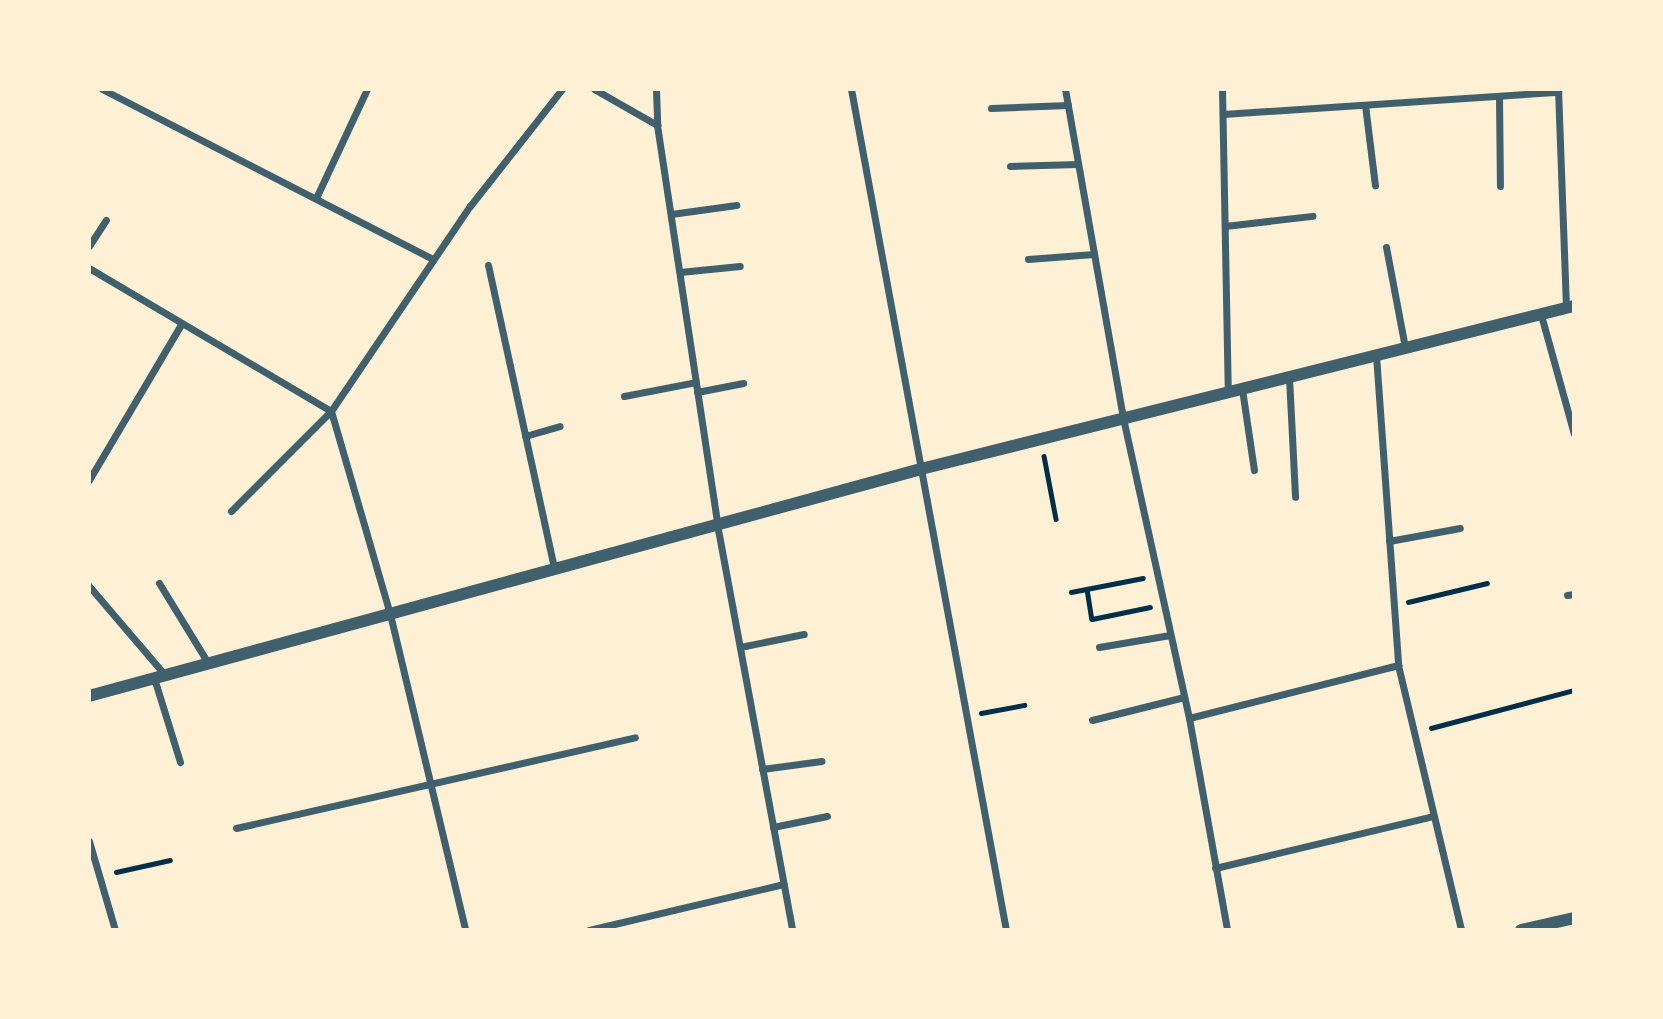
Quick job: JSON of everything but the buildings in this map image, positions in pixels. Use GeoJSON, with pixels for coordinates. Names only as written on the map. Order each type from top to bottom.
{"type":"FeatureCollection","features":[{"type":"Feature","properties":{"kind":"street"},"geometry":{"type":"LineString","coordinates":[[102,89],[433,259]]}},
{"type":"Feature","properties":{"kind":"street"},"geometry":{"type":"LineString","coordinates":[[316,198],[367,89]]}},
{"type":"Feature","properties":{"kind":"street"},"geometry":{"type":"LineString","coordinates":[[231,511],[331,411],[433,259],[562,89]]}},
{"type":"Feature","properties":{"kind":"street"},"geometry":{"type":"LineString","coordinates":[[594,89],[657,125]]}},
{"type":"Feature","properties":{"kind":"street"},"geometry":{"type":"LineString","coordinates":[[656,89],[657,125],[717,524],[792,930]]}},
{"type":"Feature","properties":{"kind":"street"},"geometry":{"type":"LineString","coordinates":[[850,89],[1006,930]]}},
{"type":"Feature","properties":{"kind":"street"},"geometry":{"type":"LineString","coordinates":[[1065,89],[1123,418],[1189,719],[1227,930]]}},
{"type":"Feature","properties":{"kind":"street"},"geometry":{"type":"LineString","coordinates":[[1223,89],[1228,392]]}},
{"type":"Feature","properties":{"kind":"street"},"geometry":{"type":"LineString","coordinates":[[89,696],[921,468],[1570,307],[1558,91],[1223,114]]}},
{"type":"Feature","properties":{"kind":"street"},"geometry":{"type":"LineString","coordinates":[[1499,96],[1500,186]]}},
{"type":"Feature","properties":{"kind":"street"},"geometry":{"type":"LineString","coordinates":[[991,108],[1068,105]]}},
{"type":"Feature","properties":{"kind":"street"},"geometry":{"type":"LineString","coordinates":[[1365,105],[1375,185]]}},
{"type":"Feature","properties":{"kind":"street"},"geometry":{"type":"LineString","coordinates":[[1010,166],[1078,164]]}},
{"type":"Feature","properties":{"kind":"street"},"geometry":{"type":"LineString","coordinates":[[671,214],[736,205]]}},
{"type":"Feature","properties":{"kind":"street"},"geometry":{"type":"LineString","coordinates":[[1225,226],[1312,216]]}},
{"type":"Feature","properties":{"kind":"street"},"geometry":{"type":"LineString","coordinates":[[89,247],[106,220]]}},
{"type":"Feature","properties":{"kind":"street"},"geometry":{"type":"LineString","coordinates":[[1386,247],[1405,348]]}},
{"type":"Feature","properties":{"kind":"street"},"geometry":{"type":"LineString","coordinates":[[1028,259],[1094,254]]}},
{"type":"Feature","properties":{"kind":"street"},"geometry":{"type":"LineString","coordinates":[[488,265],[554,568]]}},
{"type":"Feature","properties":{"kind":"street"},"geometry":{"type":"LineString","coordinates":[[680,272],[740,266]]}},
{"type":"Feature","properties":{"kind":"street"},"geometry":{"type":"LineString","coordinates":[[89,268],[331,411],[390,614],[465,930]]}},
{"type":"Feature","properties":{"kind":"street"},"geometry":{"type":"LineString","coordinates":[[1541,315],[1574,434]]}},
{"type":"Feature","properties":{"kind":"street"},"geometry":{"type":"LineString","coordinates":[[89,481],[182,323]]}},
{"type":"Feature","properties":{"kind":"street"},"geometry":{"type":"LineString","coordinates":[[1376,354],[1398,665],[1461,930]]}},
{"type":"Feature","properties":{"kind":"street"},"geometry":{"type":"LineString","coordinates":[[1289,376],[1295,497]]}},
{"type":"Feature","properties":{"kind":"street"},"geometry":{"type":"LineString","coordinates":[[624,396],[696,382]]}},
{"type":"Feature","properties":{"kind":"street"},"geometry":{"type":"LineString","coordinates":[[698,392],[743,383]]}},
{"type":"Feature","properties":{"kind":"street"},"geometry":{"type":"LineString","coordinates":[[1242,388],[1254,470]]}},
{"type":"Feature","properties":{"kind":"street"},"geometry":{"type":"LineString","coordinates":[[525,436],[560,426]]}},
{"type":"Feature","properties":{"kind":"street"},"geometry":{"type":"LineString","coordinates":[[1389,541],[1460,528]]}},
{"type":"Feature","properties":{"kind":"street"},"geometry":{"type":"LineString","coordinates":[[159,583],[208,663]]}},
{"type":"Feature","properties":{"kind":"street"},"geometry":{"type":"LineString","coordinates":[[89,586],[160,676],[180,762]]}},
{"type":"Feature","properties":{"kind":"street"},"geometry":{"type":"LineString","coordinates":[[740,647],[804,634]]}},
{"type":"Feature","properties":{"kind":"street"},"geometry":{"type":"LineString","coordinates":[[1099,647],[1170,635]]}},
{"type":"Feature","properties":{"kind":"street"},"geometry":{"type":"LineString","coordinates":[[1189,719],[1398,665]]}},
{"type":"Feature","properties":{"kind":"street"},"geometry":{"type":"LineString","coordinates":[[1092,720],[1184,697]]}},
{"type":"Feature","properties":{"kind":"street"},"geometry":{"type":"LineString","coordinates":[[236,828],[430,786],[635,737]]}},
{"type":"Feature","properties":{"kind":"street"},"geometry":{"type":"LineString","coordinates":[[762,769],[821,761]]}},
{"type":"Feature","properties":{"kind":"street"},"geometry":{"type":"LineString","coordinates":[[773,827],[827,816]]}},
{"type":"Feature","properties":{"kind":"street"},"geometry":{"type":"LineString","coordinates":[[1215,868],[1433,816]]}},
{"type":"Feature","properties":{"kind":"street"},"geometry":{"type":"LineString","coordinates":[[89,841],[115,930]]}},
{"type":"Feature","properties":{"kind":"street"},"geometry":{"type":"LineString","coordinates":[[589,930],[784,884]]}},
{"type":"Feature","properties":{"kind":"street"},"geometry":{"type":"LineString","coordinates":[[1521,930],[1574,918]]}},
{"type":"Feature","properties":{"kind":"path"},"geometry":{"type":"LineString","coordinates":[[1041,438],[1055,519]]}},
{"type":"Feature","properties":{"kind":"path"},"geometry":{"type":"LineString","coordinates":[[1071,593],[1157,575]]}},
{"type":"Feature","properties":{"kind":"path"},"geometry":{"type":"LineString","coordinates":[[1394,606],[1487,583]]}},
{"type":"Feature","properties":{"kind":"path"},"geometry":{"type":"LineString","coordinates":[[1087,589],[1092,619],[1164,604]]}},
{"type":"Feature","properties":{"kind":"path"},"geometry":{"type":"LineString","coordinates":[[1413,733],[1574,690]]}},
{"type":"Feature","properties":{"kind":"path"},"geometry":{"type":"LineString","coordinates":[[967,716],[1024,705]]}},
{"type":"Feature","properties":{"kind":"path"},"geometry":{"type":"LineString","coordinates":[[99,876],[170,860]]}}]}
